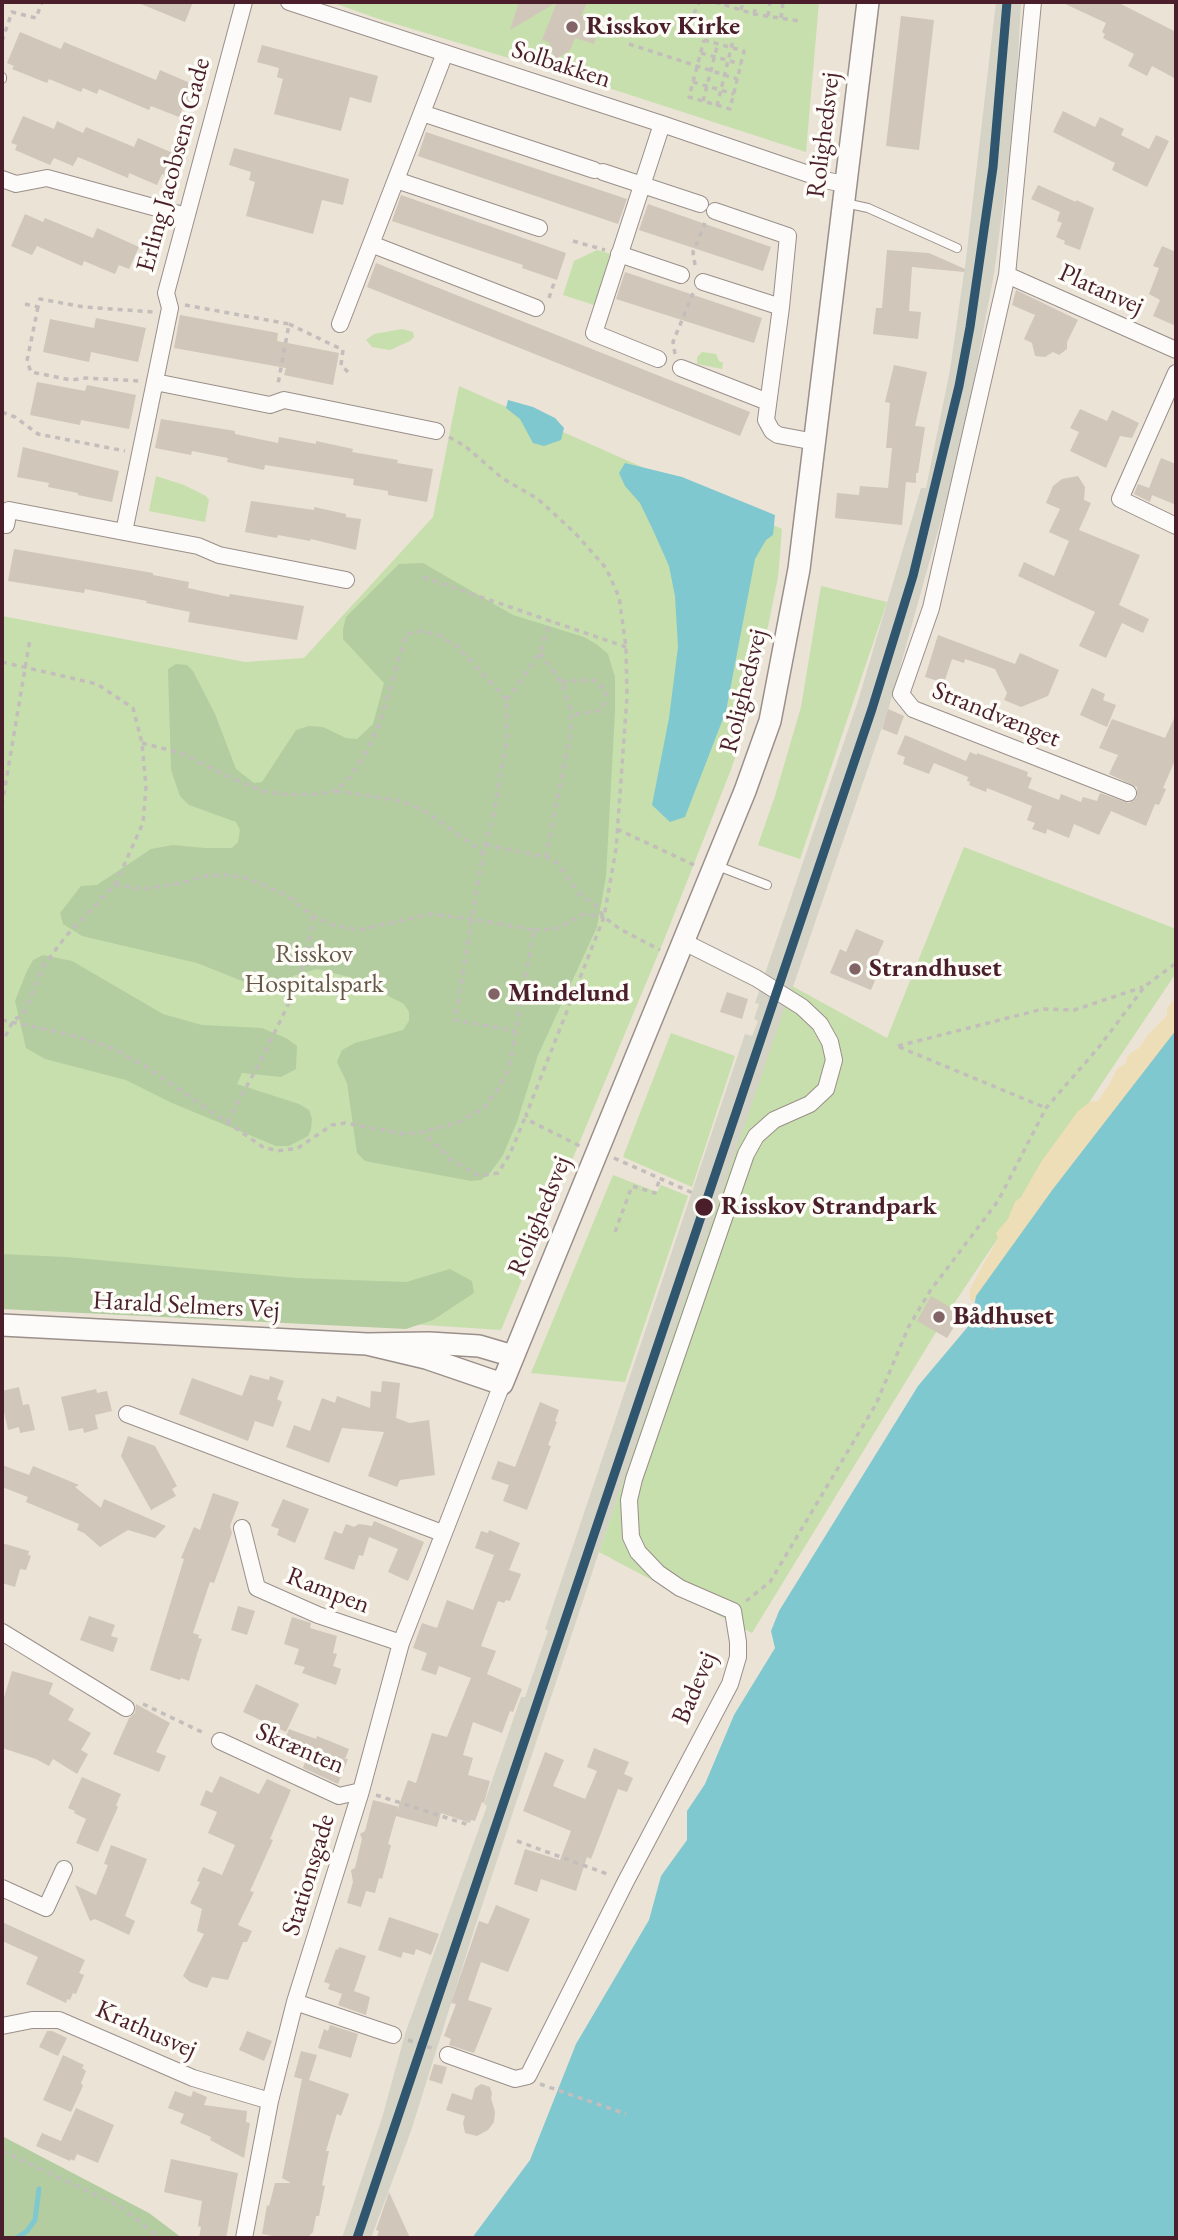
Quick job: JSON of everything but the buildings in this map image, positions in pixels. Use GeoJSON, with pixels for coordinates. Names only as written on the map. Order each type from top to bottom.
{"type":"FeatureCollection","features":[{"type":"Feature","properties":{"kind":"street","name":"Erling Jacobsens Gade"},"geometry":{"type":"LineString","coordinates":[[124,532],[170,308],[166,293],[244,2]]}},
{"type":"Feature","properties":{"kind":"street","name":"Solbakken"},"geometry":{"type":"LineString","coordinates":[[289,2],[310,5],[445,53],[829,181],[846,193]]}},
{"type":"Feature","properties":{"kind":"street","name":"Rolighedsvej"},"geometry":{"type":"LineString","coordinates":[[502,1384],[714,869],[770,721],[799,569],[868,2]]}},
{"type":"Feature","properties":{"kind":"street"},"geometry":{"type":"LineString","coordinates":[[1007,275],[1033,2]]}},
{"type":"Feature","properties":{"kind":"street"},"geometry":{"type":"LineString","coordinates":[[340,324],[445,53]]}},
{"type":"Feature","properties":{"kind":"street"},"geometry":{"type":"LineString","coordinates":[[422,113],[788,236],[766,420],[772,432],[778,435],[815,442]]}},
{"type":"Feature","properties":{"kind":"street"},"geometry":{"type":"LineString","coordinates":[[662,124],[594,333],[768,402]]}},
{"type":"Feature","properties":{"kind":"street"},"geometry":{"type":"LineString","coordinates":[[2,179],[16,184],[47,178],[186,216]]}},
{"type":"Feature","properties":{"kind":"street"},"geometry":{"type":"LineString","coordinates":[[396,180],[539,228]]}},
{"type":"Feature","properties":{"kind":"street"},"geometry":{"type":"LineString","coordinates":[[371,244],[536,309]]}},
{"type":"Feature","properties":{"kind":"street"},"geometry":{"type":"LineString","coordinates":[[619,254],[781,307]]}},
{"type":"Feature","properties":{"kind":"street","name":"Platanvej"},"geometry":{"type":"LineString","coordinates":[[1007,275],[1176,350]]}},
{"type":"Feature","properties":{"kind":"street","name":"Strandvænget"},"geometry":{"type":"LineString","coordinates":[[1007,275],[931,608],[901,694],[913,709],[1128,793]]}},
{"type":"Feature","properties":{"kind":"street"},"geometry":{"type":"LineString","coordinates":[[1176,373],[1120,499],[1176,526]]}},
{"type":"Feature","properties":{"kind":"street"},"geometry":{"type":"LineString","coordinates":[[155,382],[270,405],[284,400],[436,431]]}},
{"type":"Feature","properties":{"kind":"street"},"geometry":{"type":"LineString","coordinates":[[6,525],[9,510],[198,546],[219,555],[346,580]]}},
{"type":"Feature","properties":{"kind":"street"},"geometry":{"type":"LineString","coordinates":[[681,950],[756,978],[802,1007],[820,1024],[830,1042],[834,1060],[826,1089],[810,1104],[774,1120],[756,1136],[746,1154],[629,1500],[631,1537],[638,1552],[658,1573],[680,1588],[733,1611]]}},
{"type":"Feature","properties":{"kind":"street","name":"Harald Selmers Vej"},"geometry":{"type":"LineString","coordinates":[[2,1325],[367,1344],[429,1343],[479,1346],[513,1356]]}},
{"type":"Feature","properties":{"kind":"street","name":"Harald Selmers Vej"},"geometry":{"type":"LineString","coordinates":[[367,1344],[426,1358],[502,1384]]}},
{"type":"Feature","properties":{"kind":"street","name":"Stationsgade"},"geometry":{"type":"LineString","coordinates":[[244,2238],[270,2102],[295,2002],[361,1791],[401,1643],[502,1384]]}},
{"type":"Feature","properties":{"kind":"street"},"geometry":{"type":"LineString","coordinates":[[127,1414],[442,1533]]}},
{"type":"Feature","properties":{"kind":"street","name":"Rampen"},"geometry":{"type":"LineString","coordinates":[[242,1528],[257,1588],[318,1615],[401,1643]]}},
{"type":"Feature","properties":{"kind":"street","name":"Badevej"},"geometry":{"type":"LineString","coordinates":[[448,2054],[515,2079],[528,2076],[626,1881],[730,1684],[738,1650],[733,1611]]}},
{"type":"Feature","properties":{"kind":"street"},"geometry":{"type":"LineString","coordinates":[[2,1632],[126,1708]]}},
{"type":"Feature","properties":{"kind":"street","name":"Skrænten"},"geometry":{"type":"LineString","coordinates":[[220,1741],[339,1796],[361,1791]]}},
{"type":"Feature","properties":{"kind":"street"},"geometry":{"type":"LineString","coordinates":[[2,1888],[46,1908],[64,1869]]}},
{"type":"Feature","properties":{"kind":"street"},"geometry":{"type":"LineString","coordinates":[[295,2002],[393,2035]]}},
{"type":"Feature","properties":{"kind":"street","name":"Krathusvej"},"geometry":{"type":"LineString","coordinates":[[2,2026],[32,2020],[59,2020],[193,2078],[270,2102]]}},
{"type":"Feature","properties":{"kind":"lane"},"geometry":{"type":"LineString","coordinates":[[846,193],[868,208],[957,248]]}},
{"type":"Feature","properties":{"kind":"lane"},"geometry":{"type":"LineString","coordinates":[[714,869],[766,885]]}},
{"type":"Feature","properties":{"kind":"path"},"geometry":{"type":"LineString","coordinates":[[2,41],[12,12],[36,18],[42,2]]}},
{"type":"Feature","properties":{"kind":"path"},"geometry":{"type":"LineString","coordinates":[[694,14],[699,2]]}},
{"type":"Feature","properties":{"kind":"path"},"geometry":{"type":"LineString","coordinates":[[715,2],[799,22]]}},
{"type":"Feature","properties":{"kind":"path"},"geometry":{"type":"LineString","coordinates":[[741,10],[743,2]]}},
{"type":"Feature","properties":{"kind":"path"},"geometry":{"type":"LineString","coordinates":[[754,13],[757,2]]}},
{"type":"Feature","properties":{"kind":"path"},"geometry":{"type":"LineString","coordinates":[[768,16],[770,2]]}},
{"type":"Feature","properties":{"kind":"path"},"geometry":{"type":"LineString","coordinates":[[781,18],[783,2]]}},
{"type":"Feature","properties":{"kind":"path"},"geometry":{"type":"LineString","coordinates":[[717,106],[736,28]]}},
{"type":"Feature","properties":{"kind":"path"},"geometry":{"type":"LineString","coordinates":[[705,40],[718,43],[744,51],[730,109],[689,97],[705,40]]}},
{"type":"Feature","properties":{"kind":"path"},"geometry":{"type":"LineString","coordinates":[[703,101],[718,43]]}},
{"type":"Feature","properties":{"kind":"path"},"geometry":{"type":"LineString","coordinates":[[629,44],[737,80]]}},
{"type":"Feature","properties":{"kind":"path"},"geometry":{"type":"LineString","coordinates":[[701,53],[741,64]]}},
{"type":"Feature","properties":{"kind":"path"},"geometry":{"type":"LineString","coordinates":[[693,82],[734,94]]}},
{"type":"Feature","properties":{"kind":"path"},"geometry":{"type":"LineString","coordinates":[[670,364],[675,353],[673,342],[693,280],[693,252],[710,209],[707,208]]}},
{"type":"Feature","properties":{"kind":"path"},"geometry":{"type":"LineString","coordinates":[[573,241],[619,254]]}},
{"type":"Feature","properties":{"kind":"path"},"geometry":{"type":"LineString","coordinates":[[38,307],[27,360],[31,372],[71,380],[86,378],[155,382]]}},
{"type":"Feature","properties":{"kind":"path"},"geometry":{"type":"LineString","coordinates":[[289,324],[343,350],[341,365],[351,375]]}},
{"type":"Feature","properties":{"kind":"path"},"geometry":{"type":"LineString","coordinates":[[2,412],[15,416],[38,434],[140,453]]}},
{"type":"Feature","properties":{"kind":"path"},"geometry":{"type":"LineString","coordinates":[[422,1132],[451,1160],[480,1176],[498,1173],[510,1154],[604,917],[617,829],[627,697],[626,647],[619,597],[606,568],[576,534],[538,499],[502,478],[465,446],[436,431]]}},
{"type":"Feature","properties":{"kind":"path"},"geometry":{"type":"LineString","coordinates":[[423,577],[626,647]]}},
{"type":"Feature","properties":{"kind":"path"},"geometry":{"type":"LineString","coordinates":[[516,1031],[455,1020],[483,852],[493,819],[507,739],[507,700],[540,653],[550,621]]}},
{"type":"Feature","properties":{"kind":"path"},"geometry":{"type":"LineString","coordinates":[[336,791],[350,777],[364,756],[379,724],[406,635],[417,631],[436,634],[458,647],[507,700]]}},
{"type":"Feature","properties":{"kind":"path"},"geometry":{"type":"LineString","coordinates":[[2,805],[30,639]]}},
{"type":"Feature","properties":{"kind":"path"},"geometry":{"type":"LineString","coordinates":[[540,653],[562,683],[571,715],[571,729],[546,857]]}},
{"type":"Feature","properties":{"kind":"path"},"geometry":{"type":"LineString","coordinates":[[2,662],[97,684],[133,708],[142,743],[146,788],[143,822],[115,885],[66,936],[44,965],[24,1013],[13,1021],[2,1042]]}},
{"type":"Feature","properties":{"kind":"path"},"geometry":{"type":"LineString","coordinates":[[562,683],[594,680],[607,691],[604,705],[598,711],[571,715]]}},
{"type":"Feature","properties":{"kind":"path"},"geometry":{"type":"LineString","coordinates":[[142,743],[181,753],[266,792],[291,795],[336,791],[402,801],[426,812],[483,852]]}},
{"type":"Feature","properties":{"kind":"path"},"geometry":{"type":"LineString","coordinates":[[617,829],[714,869]]}},
{"type":"Feature","properties":{"kind":"path"},"geometry":{"type":"LineString","coordinates":[[485,845],[546,857],[556,862],[576,891],[594,903],[604,917],[621,929],[681,950]]}},
{"type":"Feature","properties":{"kind":"path"},"geometry":{"type":"LineString","coordinates":[[115,885],[144,889],[205,876],[247,878],[288,896],[313,916],[333,925],[359,930],[431,914],[534,930],[555,929],[584,914],[604,917]]}},
{"type":"Feature","properties":{"kind":"path"},"geometry":{"type":"LineString","coordinates":[[227,1122],[261,1062],[294,993],[307,956],[313,916]]}},
{"type":"Feature","properties":{"kind":"path"},"geometry":{"type":"LineString","coordinates":[[2,1020],[71,1035],[112,1048],[145,1066],[263,1147],[277,1151],[298,1148],[332,1125],[345,1123],[405,1134],[422,1132],[457,1123],[484,1108],[498,1089],[509,1069],[534,930]]}},
{"type":"Feature","properties":{"kind":"path"},"geometry":{"type":"LineString","coordinates":[[733,1611],[770,1582],[876,1404],[909,1326],[930,1291],[998,1200],[1046,1108],[1099,1047],[1145,986],[1176,963]]}},
{"type":"Feature","properties":{"kind":"path"},"geometry":{"type":"LineString","coordinates":[[1046,1108],[898,1046],[1043,1009],[1074,1010],[1145,986]]}},
{"type":"Feature","properties":{"kind":"path"},"geometry":{"type":"LineString","coordinates":[[526,1115],[530,1121],[573,1144],[598,1151],[695,1194]]}},
{"type":"Feature","properties":{"kind":"path"},"geometry":{"type":"LineString","coordinates":[[615,1232],[632,1186],[655,1193],[660,1178]]}},
{"type":"Feature","properties":{"kind":"path"},"geometry":{"type":"LineString","coordinates":[[964,1311],[995,1329]]}},
{"type":"Feature","properties":{"kind":"path"},"geometry":{"type":"LineString","coordinates":[[126,1708],[136,1701],[220,1741]]}},
{"type":"Feature","properties":{"kind":"path"},"geometry":{"type":"LineString","coordinates":[[361,1791],[469,1825]]}},
{"type":"Feature","properties":{"kind":"path"},"geometry":{"type":"LineString","coordinates":[[517,1841],[626,1881]]}},
{"type":"Feature","properties":{"kind":"path"},"geometry":{"type":"LineString","coordinates":[[393,2035],[448,2054]]}},
{"type":"Feature","properties":{"kind":"path"},"geometry":{"type":"LineString","coordinates":[[534,2082],[626,2114]]}},
{"type":"Feature","properties":{"kind":"path"},"geometry":{"type":"LineString","coordinates":[[2,2151],[119,2206],[160,2238]]}},
{"type":"Feature","properties":{"kind":"shaded area"},"geometry":{"type":"Polygon","coordinates":[[[996,2],[1021,2],[1009,161],[994,274],[973,385],[946,502],[889,707],[599,1552],[475,1927],[411,2131],[371,2238],[342,2238],[382,2118],[405,2034],[487,1806],[484,1804],[521,1697],[525,1697],[548,1631],[545,1629],[745,1034],[752,1036],[758,1021],[754,1019],[759,1004],[755,1003],[858,701],[921,488],[926,488],[950,370],[966,259],[996,2]]]}},
{"type":"Feature","properties":{"kind":"green space"},"geometry":{"type":"Polygon","coordinates":[[[331,2],[819,2],[806,152],[618,91],[376,18],[331,2]]]}},
{"type":"Feature","properties":{"kind":"green space"},"geometry":{"type":"Polygon","coordinates":[[[597,250],[611,254],[594,305],[563,295],[574,261],[597,250]]]}},
{"type":"Feature","properties":{"kind":"green space"},"geometry":{"type":"Polygon","coordinates":[[[402,329],[413,332],[414,337],[390,350],[372,347],[366,340],[374,334],[402,329]]]}},
{"type":"Feature","properties":{"kind":"green space"},"geometry":{"type":"Polygon","coordinates":[[[702,352],[716,354],[723,363],[722,369],[697,364],[697,357],[702,352]]]}},
{"type":"Feature","properties":{"kind":"green space","name":"Risskov Hospitalspark"},"geometry":{"type":"Polygon","coordinates":[[[459,386],[782,529],[778,577],[743,735],[664,940],[501,1330],[2,1297],[2,616],[245,662],[304,658],[433,517],[459,386]]]}},
{"type":"Feature","properties":{"kind":"green space"},"geometry":{"type":"Polygon","coordinates":[[[156,476],[206,496],[209,500],[205,522],[149,511],[156,476]]]}},
{"type":"Feature","properties":{"kind":"green space"},"geometry":{"type":"Polygon","coordinates":[[[423,563],[513,615],[584,637],[596,644],[608,654],[615,677],[606,876],[597,927],[538,1055],[517,1122],[503,1155],[490,1173],[481,1180],[471,1181],[365,1161],[357,1153],[347,1083],[337,1062],[342,1050],[355,1043],[403,1030],[409,1021],[409,1012],[404,1004],[353,978],[317,969],[293,976],[281,990],[270,992],[197,963],[82,936],[63,924],[60,913],[81,886],[97,885],[151,849],[173,845],[232,848],[238,842],[240,830],[236,822],[189,805],[180,796],[171,770],[168,669],[176,664],[187,665],[193,671],[215,714],[236,769],[254,783],[262,782],[296,730],[309,726],[323,727],[346,738],[357,739],[373,724],[384,683],[343,639],[346,617],[399,564],[423,563]]]}},
{"type":"Feature","properties":{"kind":"green space"},"geometry":{"type":"Polygon","coordinates":[[[821,586],[887,602],[800,859],[758,845],[801,707],[821,586]]]}},
{"type":"Feature","properties":{"kind":"green space","name":"Risskov Strandpark"},"geometry":{"type":"Polygon","coordinates":[[[964,847],[1176,929],[1176,973],[949,1311],[752,1633],[599,1552],[792,986],[887,1038],[964,847]]]}},
{"type":"Feature","properties":{"kind":"green space"},"geometry":{"type":"Polygon","coordinates":[[[43,955],[72,961],[163,1014],[202,1025],[262,1028],[286,1038],[297,1046],[296,1069],[281,1077],[242,1073],[237,1084],[299,1104],[309,1110],[312,1119],[308,1136],[289,1146],[276,1146],[172,1103],[126,1080],[45,1059],[26,1048],[15,1001],[33,960],[43,955]]]}},
{"type":"Feature","properties":{"kind":"green space"},"geometry":{"type":"Polygon","coordinates":[[[671,1033],[735,1056],[692,1187],[623,1157],[671,1033]]]}},
{"type":"Feature","properties":{"kind":"green space"},"geometry":{"type":"Polygon","coordinates":[[[613,1175],[657,1192],[661,1185],[688,1196],[625,1382],[531,1373],[613,1175]]]}},
{"type":"Feature","properties":{"kind":"green space"},"geometry":{"type":"Polygon","coordinates":[[[2,1254],[66,1257],[296,1278],[406,1282],[450,1269],[472,1281],[474,1293],[433,1320],[406,1329],[2,1309],[2,1254]]]}},
{"type":"Feature","properties":{"kind":"green space"},"geometry":{"type":"Polygon","coordinates":[[[2,2136],[149,2213],[182,2238],[2,2238],[2,2136]]]}},
{"type":"Feature","properties":{"kind":"sand"},"geometry":{"type":"Polygon","coordinates":[[[1176,997],[1176,1035],[973,1302],[970,1299],[970,1289],[998,1238],[996,1233],[1008,1219],[1015,1202],[1021,1197],[1041,1162],[1078,1111],[1090,1102],[1098,1101],[1117,1069],[1126,1063],[1127,1056],[1140,1047],[1167,1015],[1167,1008],[1176,997]]]}},
{"type":"Feature","properties":{"kind":"water"},"geometry":{"type":"Polygon","coordinates":[[[508,400],[533,407],[555,418],[564,428],[561,440],[544,446],[533,443],[520,419],[506,408],[508,400]]]}},
{"type":"Feature","properties":{"kind":"water"},"geometry":{"type":"Polygon","coordinates":[[[625,463],[682,477],[775,515],[773,535],[766,540],[755,559],[726,711],[685,817],[670,822],[652,805],[669,718],[678,647],[675,596],[669,566],[653,530],[640,503],[625,486],[619,473],[625,463]]]}},
{"type":"Feature","properties":{"kind":"water"},"geometry":{"type":"Polygon","coordinates":[[[1176,1030],[1176,2238],[472,2238],[530,2160],[576,2044],[649,1920],[661,1876],[687,1840],[687,1811],[705,1784],[734,1715],[775,1648],[771,1631],[779,1611],[918,1386],[971,1323],[976,1296],[1053,1189],[1176,1030]]]}},
{"type":"Feature","properties":{"kind":"waterway"},"geometry":{"type":"LineString","coordinates":[[17,2238],[27,2231],[35,2220],[39,2189]]}},
{"type":"Feature","properties":{"kind":"transit line"},"geometry":{"type":"LineString","coordinates":[[357,2238],[872,709],[913,576],[959,386],[970,327],[993,167],[1007,2]]}},
{"type":"Feature","properties":{"kind":"place","name":"Risskov Kirke"},"geometry":{"type":"Point","coordinates":[572,27]}},
{"type":"Feature","properties":{"kind":"place","name":"Strandhuset"},"geometry":{"type":"Point","coordinates":[855,969]}},
{"type":"Feature","properties":{"kind":"place","name":"Mindelund"},"geometry":{"type":"Point","coordinates":[494,994]}},
{"type":"Feature","properties":{"kind":"place","name":"Risskov Strandpark"},"geometry":{"type":"Point","coordinates":[704,1207]}},
{"type":"Feature","properties":{"kind":"place","name":"Bådhuset"},"geometry":{"type":"Point","coordinates":[939,1317]}}]}
